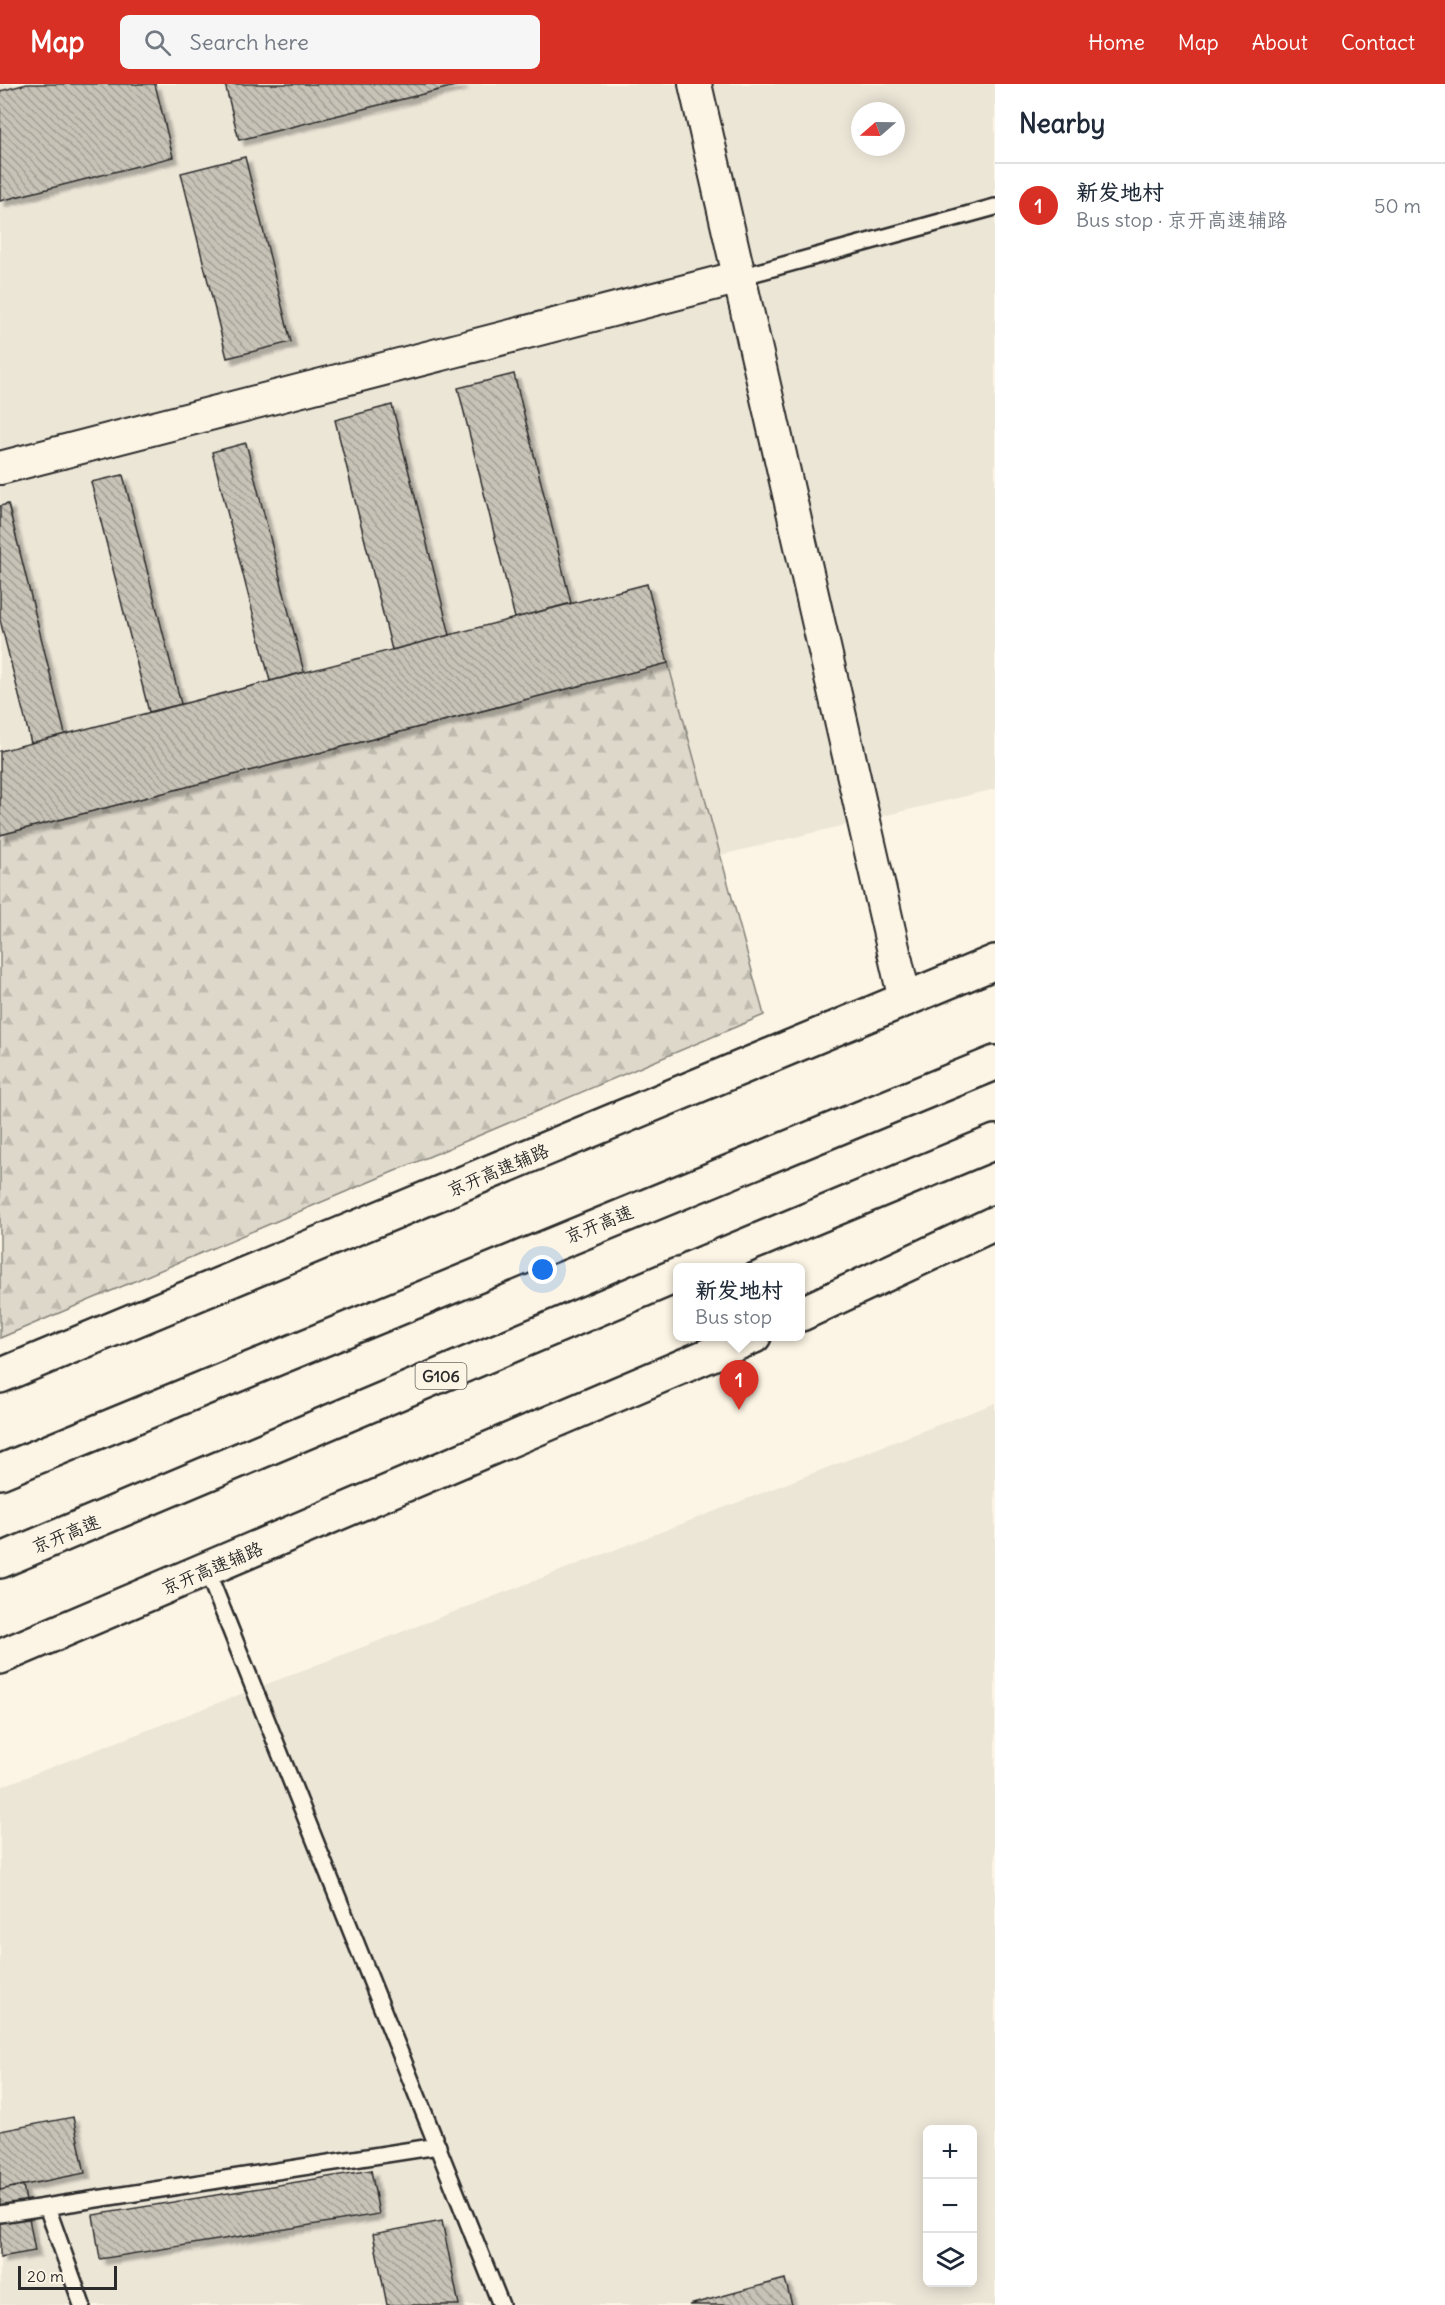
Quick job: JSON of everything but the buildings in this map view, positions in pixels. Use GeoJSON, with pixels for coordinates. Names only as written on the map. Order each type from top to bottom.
{"type":"FeatureCollection","features":[{"type":"Feature","properties":{"kind":"main road","name":"京开高速辅路"},"geometry":{"type":"LineString","coordinates":[[0,1376],[995,962]]}},
{"type":"Feature","properties":{"kind":"main road"},"geometry":{"type":"LineString","coordinates":[[955,1078],[995,1050]]}},
{"type":"Feature","properties":{"kind":"main road"},"geometry":{"type":"LineString","coordinates":[[0,1470],[995,1063]]}},
{"type":"Feature","properties":{"kind":"main road"},"geometry":{"type":"LineString","coordinates":[[706,1263],[992,1142]]}},
{"type":"Feature","properties":{"kind":"main road"},"geometry":{"type":"LineString","coordinates":[[805,1312],[995,1223]]}},
{"type":"Feature","properties":{"kind":"main road"},"geometry":{"type":"LineString","coordinates":[[0,1559],[673,1277]]}},
{"type":"Feature","properties":{"kind":"main road","name":"京开高速"},"geometry":{"type":"LineString","coordinates":[[0,1559],[204,1477],[673,1277]]}},
{"type":"Feature","properties":{"kind":"main road","name":"京开高速辅路"},"geometry":{"type":"LineString","coordinates":[[0,1657],[742,1341]]}},
{"type":"Feature","properties":{"kind":"main road"},"geometry":{"type":"LineString","coordinates":[[0,1470],[170,1400]]}},
{"type":"Feature","properties":{"kind":"street"},"geometry":{"type":"LineString","coordinates":[[695,84],[905,1000]]}},
{"type":"Feature","properties":{"kind":"street"},"geometry":{"type":"LineString","coordinates":[[0,468],[740,278]]}},
{"type":"Feature","properties":{"kind":"lane"},"geometry":{"type":"LineString","coordinates":[[740,278],[995,207]]}},
{"type":"Feature","properties":{"kind":"lane"},"geometry":{"type":"LineString","coordinates":[[207,1570],[501,2305]]}},
{"type":"Feature","properties":{"kind":"lane"},"geometry":{"type":"LineString","coordinates":[[0,2214],[438,2146]]}},
{"type":"Feature","properties":{"kind":"lane"},"geometry":{"type":"LineString","coordinates":[[47,2207],[82,2305]]}},
{"type":"Feature","properties":{"kind":"shaded area"},"geometry":{"type":"Polygon","coordinates":[[[0,84],[995,84],[995,789],[721,855],[667,663],[0,835],[0,84]]]}},
{"type":"Feature","properties":{"kind":"shaded area"},"geometry":{"type":"Polygon","coordinates":[[[995,1403],[995,2305],[0,2305],[0,1787],[995,1403]]]}},
{"type":"Feature","properties":{"kind":"green space"},"geometry":{"type":"Polygon","coordinates":[[[668,663],[764,1015],[0,1338],[0,835],[668,663]]]}},
{"type":"Feature","properties":{"kind":"place","name":"新发地村"},"geometry":{"type":"Point","coordinates":[739,1410]}}]}
